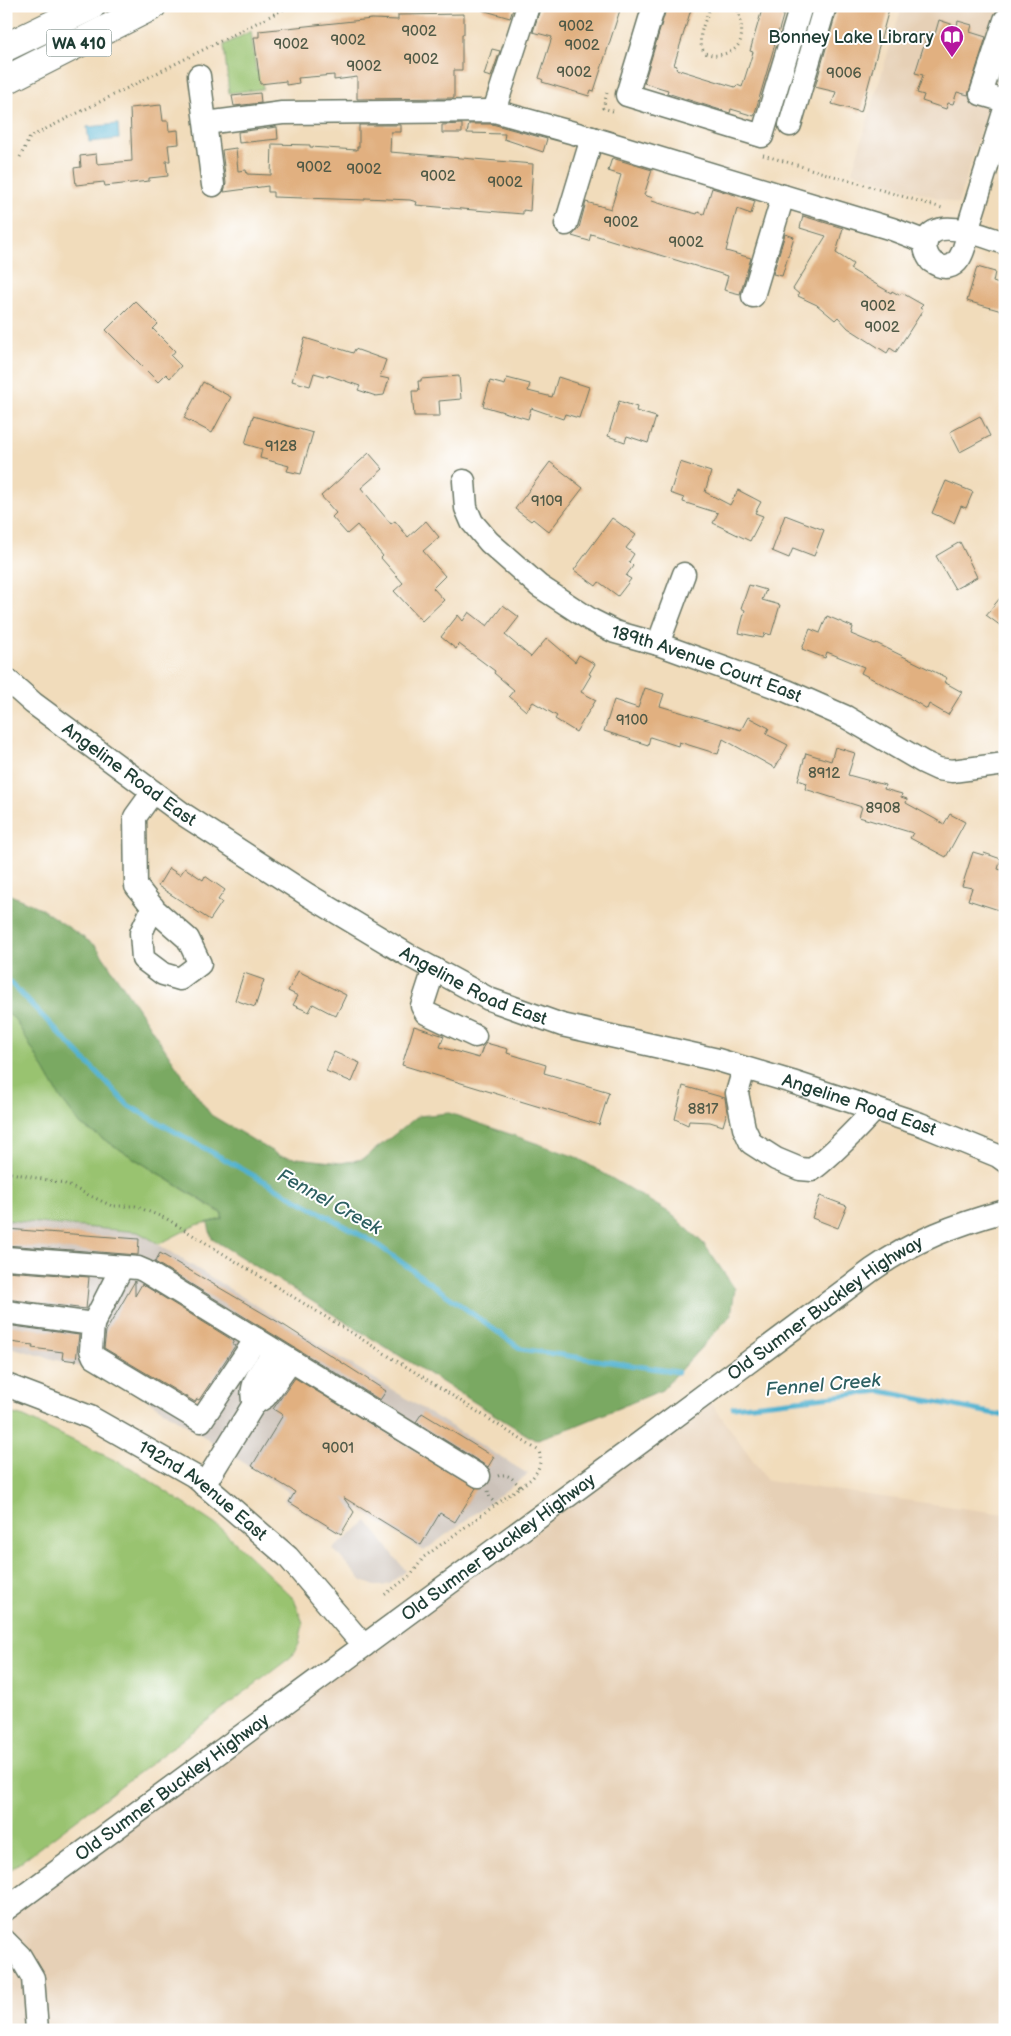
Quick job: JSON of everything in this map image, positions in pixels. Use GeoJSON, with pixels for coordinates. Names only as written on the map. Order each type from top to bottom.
{"type":"FeatureCollection","features":[{"type":"Feature","properties":{"kind":"highway","name":"WA 410"},"geometry":{"type":"LineString","coordinates":[[6,47],[91,6]]}},
{"type":"Feature","properties":{"kind":"highway","name":"WA 410"},"geometry":{"type":"LineString","coordinates":[[6,80],[152,6]]}},
{"type":"Feature","properties":{"kind":"street"},"geometry":{"type":"LineString","coordinates":[[494,111],[528,6]]}},
{"type":"Feature","properties":{"kind":"street"},"geometry":{"type":"LineString","coordinates":[[654,6],[627,95],[762,136],[801,6]]}},
{"type":"Feature","properties":{"kind":"street"},"geometry":{"type":"LineString","coordinates":[[790,125],[826,6]]}},
{"type":"Feature","properties":{"kind":"street"},"geometry":{"type":"LineString","coordinates":[[1005,20],[981,94],[1005,101]]}},
{"type":"Feature","properties":{"kind":"street"},"geometry":{"type":"LineString","coordinates":[[199,76],[213,185]]}},
{"type":"Feature","properties":{"kind":"street"},"geometry":{"type":"LineString","coordinates":[[1005,108],[968,231],[960,258],[949,266],[943,267],[931,261],[927,255],[926,242],[933,231],[939,229],[968,231],[1005,243]]}},
{"type":"Feature","properties":{"kind":"street"},"geometry":{"type":"LineString","coordinates":[[206,123],[282,114],[494,111],[592,138],[892,229],[926,242]]}},
{"type":"Feature","properties":{"kind":"street"},"geometry":{"type":"LineString","coordinates":[[566,224],[592,138]]}},
{"type":"Feature","properties":{"kind":"street"},"geometry":{"type":"LineString","coordinates":[[752,296],[783,196]]}},
{"type":"Feature","properties":{"kind":"street","name":"189th Avenue Court East"},"geometry":{"type":"LineString","coordinates":[[464,480],[466,508],[472,522],[489,542],[560,602],[599,624],[615,632],[658,644],[787,691],[846,716],[938,770],[952,771],[1005,764]]}},
{"type":"Feature","properties":{"kind":"street"},"geometry":{"type":"LineString","coordinates":[[658,644],[684,574]]}},
{"type":"Feature","properties":{"kind":"street","name":"Angeline Road East"},"geometry":{"type":"LineString","coordinates":[[6,679],[33,703],[183,814],[308,895],[489,999],[562,1025],[718,1060],[875,1109],[920,1124],[998,1156],[1005,1161]]}},
{"type":"Feature","properties":{"kind":"street"},"geometry":{"type":"LineString","coordinates":[[153,907],[136,886],[135,817],[154,792]]}},
{"type":"Feature","properties":{"kind":"street"},"geometry":{"type":"LineString","coordinates":[[434,969],[422,1006],[426,1013],[475,1036]]}},
{"type":"Feature","properties":{"kind":"street"},"geometry":{"type":"LineString","coordinates":[[744,1069],[737,1093],[744,1128],[752,1143],[776,1159],[800,1170],[812,1170],[829,1157],[875,1109]]}},
{"type":"Feature","properties":{"kind":"street","name":"Old Sumner Buckley Highway"},"geometry":{"type":"LineString","coordinates":[[6,1909],[897,1252],[939,1232],[1005,1211]]}},
{"type":"Feature","properties":{"kind":"street"},"geometry":{"type":"LineString","coordinates":[[6,1258],[122,1267],[145,1271],[487,1481]]}},
{"type":"Feature","properties":{"kind":"street"},"geometry":{"type":"LineString","coordinates":[[122,1267],[94,1324],[91,1350],[94,1356],[201,1422],[274,1350]]}},
{"type":"Feature","properties":{"kind":"street"},"geometry":{"type":"LineString","coordinates":[[6,1312],[94,1324]]}},
{"type":"Feature","properties":{"kind":"street"},"geometry":{"type":"LineString","coordinates":[[204,1485],[254,1404],[265,1397],[274,1350]]}},
{"type":"Feature","properties":{"kind":"street","name":"192nd Avenue East"},"geometry":{"type":"LineString","coordinates":[[6,1385],[90,1417],[194,1476],[288,1556],[364,1646]]}},
{"type":"Feature","properties":{"kind":"street"},"geometry":{"type":"LineString","coordinates":[[6,1942],[20,1956],[33,1978],[38,2030]]}},
{"type":"Feature","properties":{"kind":"path"},"geometry":{"type":"LineString","coordinates":[[20,157],[30,136],[290,6]]}},
{"type":"Feature","properties":{"kind":"path"},"geometry":{"type":"LineString","coordinates":[[710,6],[700,35],[702,49],[705,53],[720,55],[736,48],[742,38],[741,20],[737,6]]}},
{"type":"Feature","properties":{"kind":"path"},"geometry":{"type":"LineString","coordinates":[[6,1172],[63,1184],[112,1206],[135,1206],[167,1219],[205,1244]]}},
{"type":"Feature","properties":{"kind":"path"},"geometry":{"type":"LineString","coordinates":[[496,1504],[488,1494],[487,1481],[504,1474],[520,1487]]}},
{"type":"Feature","properties":{"kind":"shaded area"},"geometry":{"type":"Polygon","coordinates":[[[902,6],[1005,6],[1005,53],[958,204],[852,172],[902,6]]]}},
{"type":"Feature","properties":{"kind":"shaded area"},"geometry":{"type":"Polygon","coordinates":[[[6,1220],[138,1232],[528,1474],[424,1551],[359,1509],[342,1537],[284,1500],[289,1492],[109,1375],[6,1346],[6,1220]]]}},
{"type":"Feature","properties":{"kind":"shaded area"},"geometry":{"type":"Polygon","coordinates":[[[705,1394],[768,1481],[1005,1514],[1005,2030],[6,2030],[6,1909],[705,1394]]]}},
{"type":"Feature","properties":{"kind":"shaded area"},"geometry":{"type":"Polygon","coordinates":[[[367,1521],[406,1571],[390,1584],[375,1586],[362,1581],[333,1549],[367,1521]]]}},
{"type":"Feature","properties":{"kind":"green space"},"geometry":{"type":"Polygon","coordinates":[[[251,31],[256,71],[261,71],[263,89],[229,93],[224,45],[251,31]]]}},
{"type":"Feature","properties":{"kind":"green space"},"geometry":{"type":"Polygon","coordinates":[[[6,893],[40,908],[96,946],[211,1115],[280,1156],[341,1163],[363,1159],[418,1116],[449,1113],[576,1157],[670,1213],[704,1244],[735,1289],[731,1315],[662,1390],[573,1427],[535,1440],[212,1239],[208,1223],[222,1219],[222,1213],[81,1125],[61,1099],[16,1021],[6,1010],[6,893]]]}},
{"type":"Feature","properties":{"kind":"green space"},"geometry":{"type":"Polygon","coordinates":[[[6,1010],[16,1021],[61,1099],[81,1125],[222,1214],[222,1219],[196,1225],[159,1244],[138,1232],[6,1220],[6,1010]]]}},
{"type":"Feature","properties":{"kind":"green space"},"geometry":{"type":"Polygon","coordinates":[[[6,1412],[24,1417],[131,1468],[219,1527],[294,1599],[303,1623],[299,1644],[291,1657],[6,1873],[6,1412]]]}},
{"type":"Feature","properties":{"kind":"water"},"geometry":{"type":"Polygon","coordinates":[[[118,124],[119,139],[89,142],[87,127],[118,124]]]}},
{"type":"Feature","properties":{"kind":"building"},"geometry":{"type":"Polygon","coordinates":[[[483,6],[514,6],[510,18],[482,10],[483,6]]]}},
{"type":"Feature","properties":{"kind":"building"},"geometry":{"type":"Polygon","coordinates":[[[541,6],[617,6],[616,9],[620,10],[594,91],[591,90],[589,96],[542,82],[543,80],[539,78],[552,37],[533,32],[541,6]]]}},
{"type":"Feature","properties":{"kind":"building"},"geometry":{"type":"Polygon","coordinates":[[[667,6],[692,6],[674,65],[677,66],[676,69],[735,87],[737,85],[742,87],[753,52],[750,51],[763,6],[786,6],[754,116],[731,109],[730,113],[667,93],[668,90],[644,83],[667,6]]]}},
{"type":"Feature","properties":{"kind":"building"},"geometry":{"type":"Polygon","coordinates":[[[838,6],[886,6],[889,9],[861,112],[832,104],[836,92],[815,87],[838,6]]]}},
{"type":"Feature","properties":{"kind":"building"},"geometry":{"type":"Polygon","coordinates":[[[464,14],[462,70],[454,70],[454,98],[357,99],[357,77],[334,80],[334,75],[298,78],[299,83],[286,85],[286,81],[260,84],[254,37],[259,37],[259,31],[372,19],[398,20],[398,15],[464,14]]]}},
{"type":"Feature","properties":{"kind":"building","name":"Bonney Lake Library"},"geometry":{"type":"Polygon","coordinates":[[[939,20],[957,26],[958,21],[972,25],[970,32],[986,37],[968,95],[957,92],[953,104],[948,103],[946,109],[922,101],[924,95],[917,93],[923,75],[915,73],[928,32],[935,34],[939,20]]]}},
{"type":"Feature","properties":{"kind":"building"},"geometry":{"type":"Polygon","coordinates":[[[492,49],[500,51],[491,77],[484,75],[492,49]]]}},
{"type":"Feature","properties":{"kind":"building"},"geometry":{"type":"Polygon","coordinates":[[[260,93],[261,103],[234,106],[232,96],[260,93]]]}},
{"type":"Feature","properties":{"kind":"building"},"geometry":{"type":"Polygon","coordinates":[[[161,105],[163,121],[168,121],[169,131],[178,130],[179,144],[168,145],[170,161],[166,161],[168,176],[149,178],[149,181],[105,186],[104,182],[76,185],[74,168],[81,167],[80,156],[96,154],[97,164],[132,161],[130,108],[161,105]]]}},
{"type":"Feature","properties":{"kind":"building"},"geometry":{"type":"Polygon","coordinates":[[[462,124],[462,133],[442,133],[442,125],[462,124]]]}},
{"type":"Feature","properties":{"kind":"building"},"geometry":{"type":"Polygon","coordinates":[[[469,124],[492,124],[547,139],[543,152],[504,139],[505,134],[467,133],[469,124]]]}},
{"type":"Feature","properties":{"kind":"building"},"geometry":{"type":"Polygon","coordinates":[[[359,125],[401,125],[401,132],[391,132],[390,152],[533,164],[530,211],[523,210],[523,214],[416,205],[417,202],[410,200],[273,197],[273,192],[268,192],[268,186],[224,192],[226,183],[222,150],[236,148],[238,171],[246,170],[247,174],[271,175],[272,144],[310,145],[310,147],[357,150],[357,147],[359,147],[359,125]]]}},
{"type":"Feature","properties":{"kind":"building"},"geometry":{"type":"Polygon","coordinates":[[[277,127],[278,139],[239,143],[238,132],[277,127]]]}},
{"type":"Feature","properties":{"kind":"building"},"geometry":{"type":"Polygon","coordinates":[[[612,158],[652,170],[644,195],[653,198],[652,201],[665,205],[697,214],[698,212],[704,214],[712,188],[755,201],[751,214],[737,209],[726,251],[751,258],[740,294],[724,290],[728,276],[591,234],[589,241],[572,236],[579,228],[586,202],[611,209],[621,175],[608,171],[612,158]]]}},
{"type":"Feature","properties":{"kind":"building"},"geometry":{"type":"Polygon","coordinates":[[[803,216],[843,228],[836,253],[853,264],[850,269],[891,293],[892,291],[899,295],[902,293],[923,305],[920,308],[923,310],[896,352],[890,348],[887,353],[848,328],[838,317],[835,320],[817,305],[798,296],[799,294],[793,289],[826,236],[800,228],[803,216]]]}},
{"type":"Feature","properties":{"kind":"building"},"geometry":{"type":"Polygon","coordinates":[[[785,234],[794,237],[782,276],[773,274],[785,234]]]}},
{"type":"Feature","properties":{"kind":"building"},"geometry":{"type":"Polygon","coordinates":[[[977,267],[995,272],[993,282],[1005,286],[1005,312],[967,301],[977,267]]]}},
{"type":"Feature","properties":{"kind":"building"},"geometry":{"type":"Polygon","coordinates":[[[135,301],[158,324],[153,329],[175,351],[171,356],[181,366],[170,378],[166,374],[158,382],[106,330],[135,301]]]}},
{"type":"Feature","properties":{"kind":"building"},"geometry":{"type":"Polygon","coordinates":[[[305,338],[353,353],[355,349],[386,360],[380,377],[389,379],[384,395],[376,396],[358,390],[360,386],[328,375],[328,377],[314,373],[310,386],[292,381],[305,338]]]}},
{"type":"Feature","properties":{"kind":"building"},"geometry":{"type":"Polygon","coordinates":[[[459,376],[461,399],[439,401],[440,416],[414,416],[412,391],[419,391],[418,381],[421,381],[421,379],[459,376]]]}},
{"type":"Feature","properties":{"kind":"building"},"geometry":{"type":"Polygon","coordinates":[[[558,377],[589,387],[579,418],[565,414],[563,419],[531,408],[528,419],[483,406],[490,381],[505,385],[507,378],[530,384],[528,391],[552,397],[558,377]]]}},
{"type":"Feature","properties":{"kind":"building"},"geometry":{"type":"Polygon","coordinates":[[[203,382],[231,397],[212,433],[184,418],[203,382]]]}},
{"type":"Feature","properties":{"kind":"building"},"geometry":{"type":"Polygon","coordinates":[[[619,401],[637,407],[636,411],[656,417],[648,443],[627,436],[625,442],[608,436],[619,401]]]}},
{"type":"Feature","properties":{"kind":"building"},"geometry":{"type":"Polygon","coordinates":[[[253,416],[313,433],[301,474],[287,471],[289,466],[260,458],[262,449],[245,444],[253,416]]]}},
{"type":"Feature","properties":{"kind":"building"},"geometry":{"type":"Polygon","coordinates":[[[980,416],[990,436],[960,452],[950,432],[980,416]]]}},
{"type":"Feature","properties":{"kind":"building"},"geometry":{"type":"Polygon","coordinates":[[[369,453],[383,469],[361,488],[391,524],[395,521],[408,537],[426,521],[439,537],[423,551],[445,576],[433,588],[444,600],[422,621],[394,591],[403,583],[381,558],[383,556],[357,525],[347,534],[332,517],[336,513],[321,496],[369,453]]]}},
{"type":"Feature","properties":{"kind":"building"},"geometry":{"type":"Polygon","coordinates":[[[550,462],[583,488],[549,532],[533,519],[531,521],[515,509],[550,462]]]}},
{"type":"Feature","properties":{"kind":"building"},"geometry":{"type":"Polygon","coordinates":[[[680,462],[711,472],[705,492],[730,505],[738,490],[761,502],[755,513],[763,516],[750,541],[713,523],[718,513],[683,502],[684,498],[670,493],[680,462]]]}},
{"type":"Feature","properties":{"kind":"building"},"geometry":{"type":"Polygon","coordinates":[[[946,481],[973,492],[966,508],[961,506],[954,523],[932,513],[946,481]]]}},
{"type":"Feature","properties":{"kind":"building"},"geometry":{"type":"Polygon","coordinates":[[[785,515],[824,530],[814,556],[793,548],[789,558],[772,551],[785,515]]]}},
{"type":"Feature","properties":{"kind":"building"},"geometry":{"type":"Polygon","coordinates":[[[612,518],[636,535],[626,548],[634,554],[629,562],[633,566],[626,576],[631,579],[618,596],[599,582],[596,586],[574,570],[612,518]]]}},
{"type":"Feature","properties":{"kind":"building"},"geometry":{"type":"Polygon","coordinates":[[[960,542],[977,577],[955,589],[936,556],[960,542]]]}},
{"type":"Feature","properties":{"kind":"building"},"geometry":{"type":"Polygon","coordinates":[[[749,585],[766,590],[762,600],[780,605],[771,635],[765,633],[763,638],[739,633],[745,610],[741,608],[749,585]]]}},
{"type":"Feature","properties":{"kind":"building"},"geometry":{"type":"Polygon","coordinates":[[[1005,592],[1005,629],[986,615],[1005,592]]]}},
{"type":"Feature","properties":{"kind":"building"},"geometry":{"type":"Polygon","coordinates":[[[503,605],[519,617],[505,635],[531,657],[547,638],[575,662],[579,655],[595,664],[581,692],[596,700],[576,732],[555,719],[557,716],[533,702],[526,711],[509,696],[514,690],[494,673],[495,671],[459,644],[456,649],[441,637],[458,615],[463,621],[469,612],[487,626],[503,605]]]}},
{"type":"Feature","properties":{"kind":"building"},"geometry":{"type":"Polygon","coordinates":[[[827,616],[853,627],[851,634],[876,643],[947,678],[944,682],[962,692],[948,715],[929,704],[927,709],[861,673],[864,667],[827,652],[825,658],[802,649],[810,629],[820,633],[827,616]]]}},
{"type":"Feature","properties":{"kind":"building"},"geometry":{"type":"Polygon","coordinates":[[[645,688],[664,694],[660,706],[741,730],[748,717],[769,728],[766,734],[788,745],[775,768],[723,739],[718,754],[679,742],[678,746],[650,737],[648,745],[604,731],[614,700],[638,708],[645,688]]]}},
{"type":"Feature","properties":{"kind":"building"},"geometry":{"type":"Polygon","coordinates":[[[835,747],[855,753],[848,775],[885,785],[884,789],[902,794],[901,797],[907,799],[906,803],[944,824],[950,814],[965,822],[946,857],[910,838],[913,833],[859,817],[862,807],[805,789],[807,783],[798,780],[806,753],[831,761],[835,747]]]}},
{"type":"Feature","properties":{"kind":"building"},"geometry":{"type":"Polygon","coordinates":[[[973,852],[983,855],[984,853],[1001,859],[998,869],[1005,871],[1005,912],[968,900],[972,888],[962,886],[973,852]]]}},
{"type":"Feature","properties":{"kind":"building"},"geometry":{"type":"Polygon","coordinates":[[[169,868],[180,875],[185,868],[203,880],[205,876],[225,890],[218,900],[222,902],[210,920],[158,886],[169,868]]]}},
{"type":"Feature","properties":{"kind":"building"},"geometry":{"type":"Polygon","coordinates":[[[298,971],[346,995],[336,1016],[313,1004],[309,1012],[293,1005],[298,996],[288,991],[298,971]]]}},
{"type":"Feature","properties":{"kind":"building"},"geometry":{"type":"Polygon","coordinates":[[[244,973],[264,980],[255,1007],[235,1000],[244,973]]]}},
{"type":"Feature","properties":{"kind":"building"},"geometry":{"type":"Polygon","coordinates":[[[414,1026],[444,1036],[440,1047],[479,1058],[486,1043],[508,1049],[507,1053],[546,1065],[544,1073],[609,1092],[599,1125],[402,1065],[414,1026]]]}},
{"type":"Feature","properties":{"kind":"building"},"geometry":{"type":"Polygon","coordinates":[[[334,1052],[360,1063],[352,1082],[326,1071],[334,1052]]]}},
{"type":"Feature","properties":{"kind":"building"},"geometry":{"type":"Polygon","coordinates":[[[683,1086],[725,1098],[727,1112],[723,1126],[710,1122],[689,1121],[688,1125],[675,1119],[683,1086]]]}},
{"type":"Feature","properties":{"kind":"building"},"geometry":{"type":"Polygon","coordinates":[[[820,1196],[847,1206],[838,1228],[812,1218],[820,1196]]]}},
{"type":"Feature","properties":{"kind":"building"},"geometry":{"type":"Polygon","coordinates":[[[6,1229],[139,1239],[138,1255],[6,1245],[6,1229]]]}},
{"type":"Feature","properties":{"kind":"building"},"geometry":{"type":"Polygon","coordinates":[[[160,1253],[285,1326],[386,1391],[380,1400],[155,1262],[160,1253]]]}},
{"type":"Feature","properties":{"kind":"building"},"geometry":{"type":"Polygon","coordinates":[[[6,1271],[89,1277],[86,1309],[6,1299],[6,1271]]]}},
{"type":"Feature","properties":{"kind":"building"},"geometry":{"type":"Polygon","coordinates":[[[135,1281],[135,1296],[142,1284],[234,1341],[232,1344],[235,1346],[199,1400],[197,1399],[195,1402],[104,1348],[106,1331],[135,1281]]]}},
{"type":"Feature","properties":{"kind":"building"},"geometry":{"type":"Polygon","coordinates":[[[6,1325],[79,1335],[76,1361],[62,1359],[63,1352],[32,1348],[33,1345],[10,1342],[11,1334],[6,1334],[6,1325]]]}},
{"type":"Feature","properties":{"kind":"building"},"geometry":{"type":"Polygon","coordinates":[[[295,1378],[476,1488],[455,1522],[440,1513],[421,1545],[343,1497],[354,1512],[341,1534],[289,1502],[295,1492],[252,1466],[283,1415],[273,1409],[295,1378]]]}},
{"type":"Feature","properties":{"kind":"building"},"geometry":{"type":"Polygon","coordinates":[[[422,1413],[494,1457],[488,1467],[416,1422],[422,1413]]]}},
{"type":"Feature","properties":{"kind":"waterway","name":"Fennel Creek"},"geometry":{"type":"LineString","coordinates":[[6,978],[129,1106],[375,1243],[521,1349],[678,1372]]}},
{"type":"Feature","properties":{"kind":"waterway","name":"Fennel Creek"},"geometry":{"type":"LineString","coordinates":[[733,1407],[881,1391],[1005,1416]]}},
{"type":"Feature","properties":{"kind":"place","name":"Bonney Lake Library"},"geometry":{"type":"Point","coordinates":[952,58]}}]}
